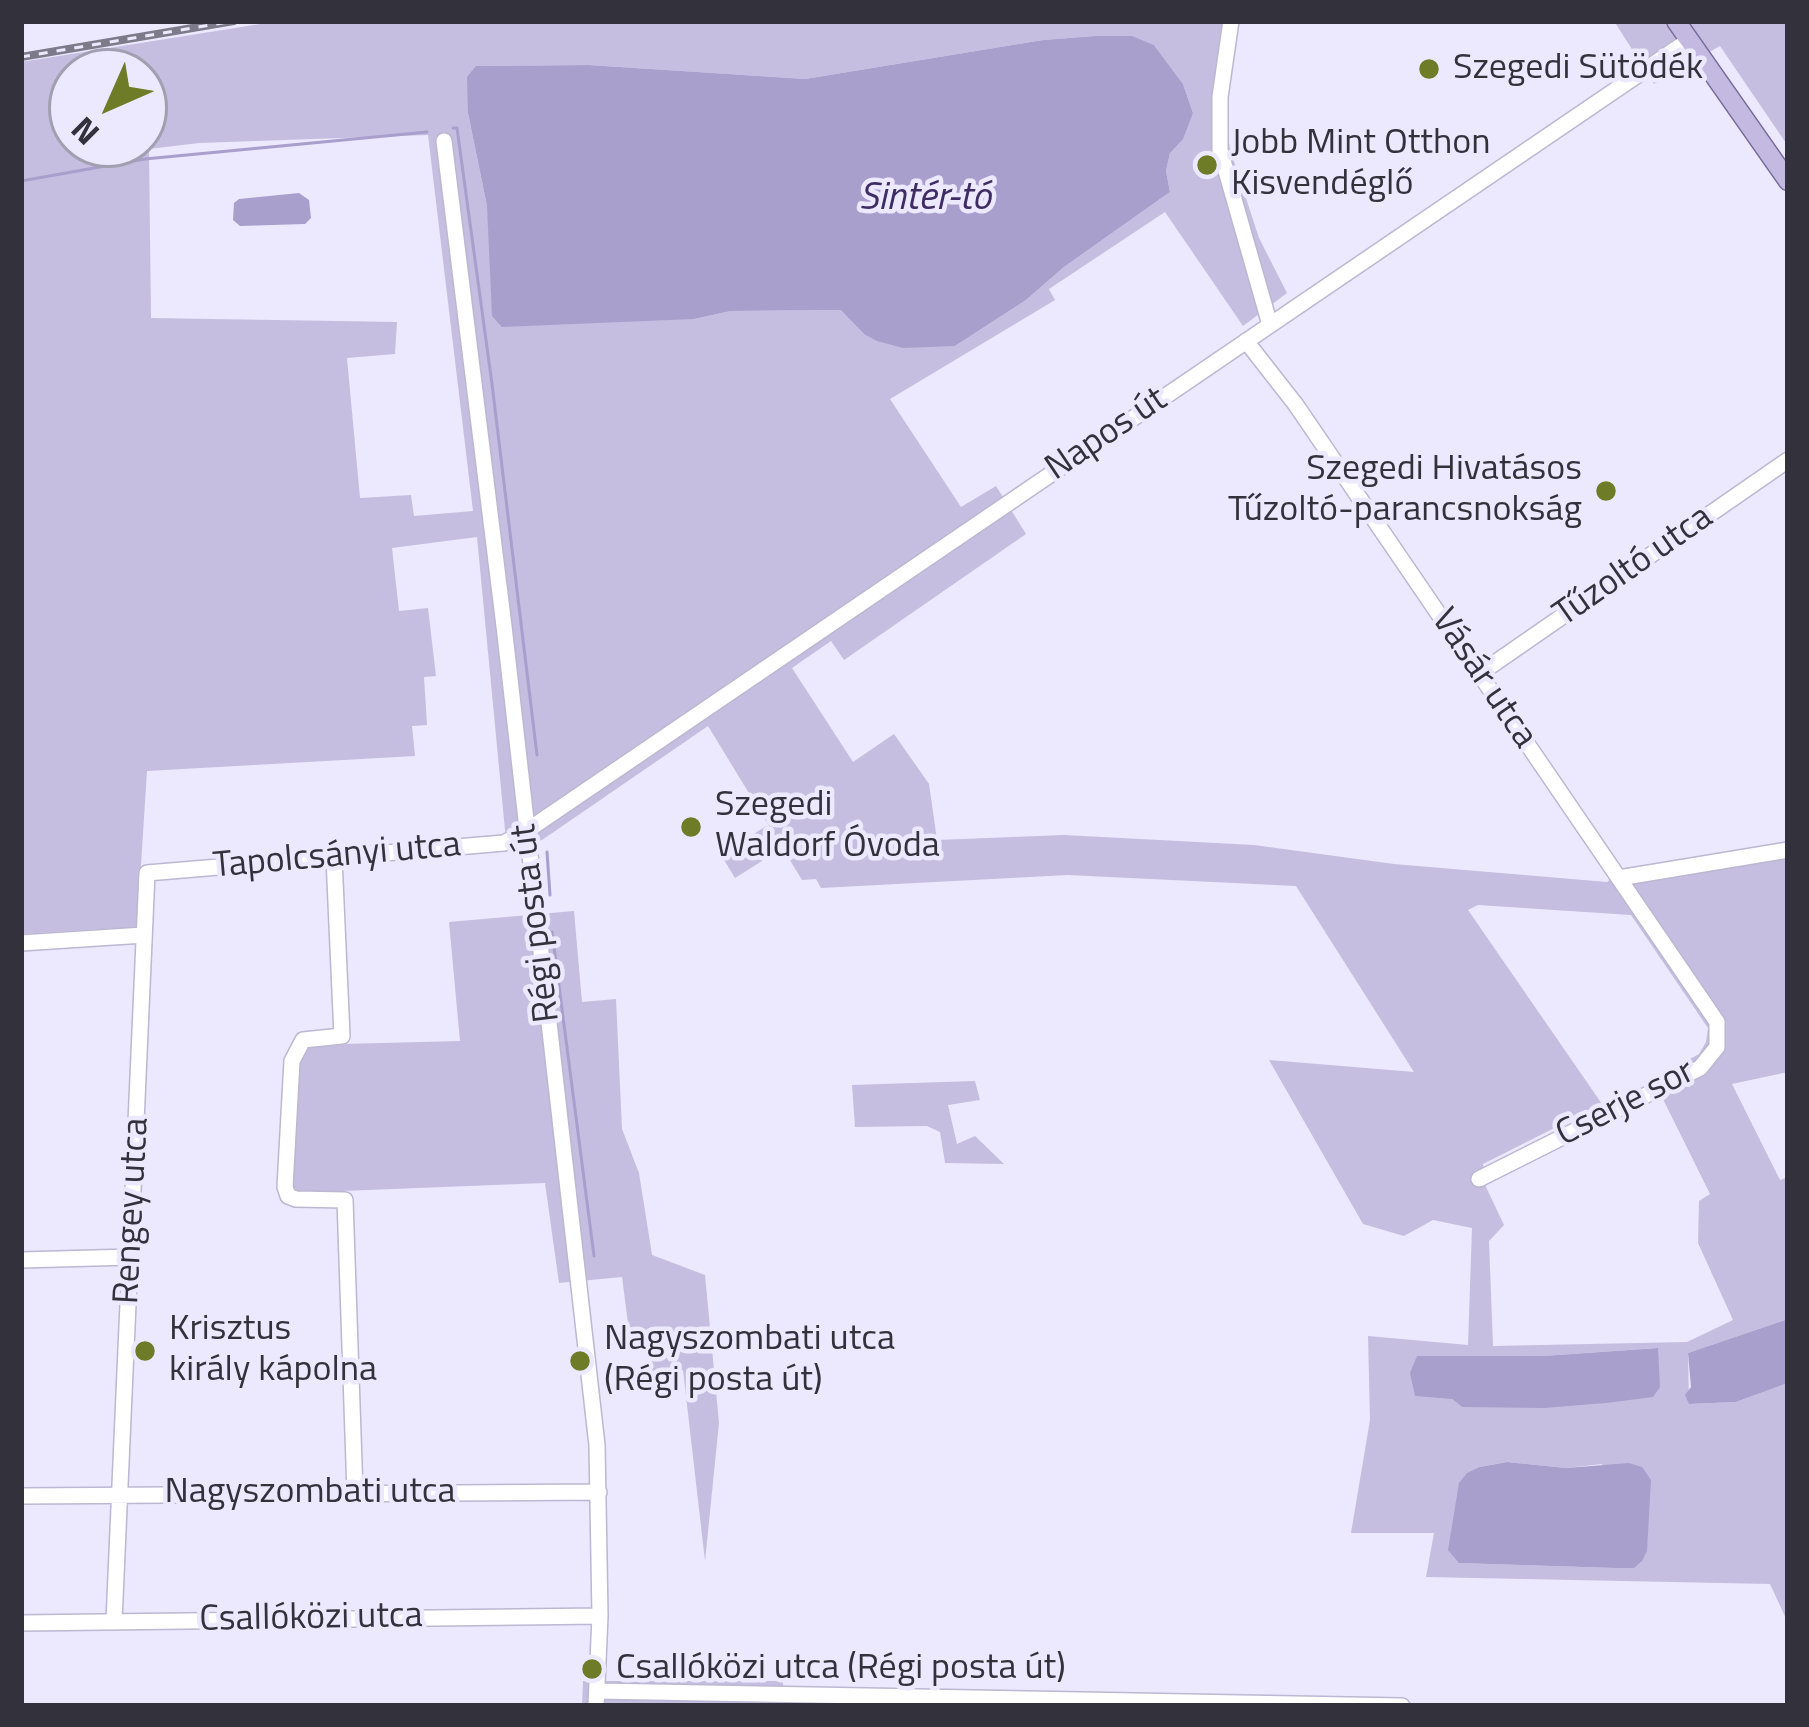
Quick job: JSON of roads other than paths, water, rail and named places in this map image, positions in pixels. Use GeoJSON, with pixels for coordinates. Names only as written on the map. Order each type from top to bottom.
{"type":"FeatureCollection","features":[{"type":"Feature","properties":{"kind":"main road"},"geometry":{"type":"LineString","coordinates":[[1676,21],[1788,182]]}},
{"type":"Feature","properties":{"kind":"street"},"geometry":{"type":"LineString","coordinates":[[1231,21],[1220,97],[1220,149],[1270,325]]}},
{"type":"Feature","properties":{"kind":"street","name":"Napos út"},"geometry":{"type":"LineString","coordinates":[[525,832],[1689,40]]}},
{"type":"Feature","properties":{"kind":"street","name":"Régi posta út"},"geometry":{"type":"LineString","coordinates":[[444,141],[572,1209],[599,1492],[597,1698]]}},
{"type":"Feature","properties":{"kind":"street","name":"Vásár utca"},"geometry":{"type":"LineString","coordinates":[[1246,341],[1296,405],[1619,878]]}},
{"type":"Feature","properties":{"kind":"street","name":"Tűzoltó utca"},"geometry":{"type":"LineString","coordinates":[[1479,674],[1788,460]]}},
{"type":"Feature","properties":{"kind":"street","name":"Tapolcsányi utca"},"geometry":{"type":"LineString","coordinates":[[147,873],[504,843],[525,832]]}},
{"type":"Feature","properties":{"kind":"street"},"geometry":{"type":"LineString","coordinates":[[1619,878],[1788,850]]}},
{"type":"Feature","properties":{"kind":"street"},"geometry":{"type":"LineString","coordinates":[[334,858],[342,1036],[303,1040],[292,1061],[285,1187],[288,1196],[296,1199],[345,1200],[355,1493]]}},
{"type":"Feature","properties":{"kind":"street","name":"Rengey utca"},"geometry":{"type":"LineString","coordinates":[[114,1622],[147,873]]}},
{"type":"Feature","properties":{"kind":"street","name":"Cserje sor"},"geometry":{"type":"LineString","coordinates":[[1479,1179],[1700,1067],[1714,1053],[1719,1034],[1714,1016],[1619,878]]}},
{"type":"Feature","properties":{"kind":"street"},"geometry":{"type":"LineString","coordinates":[[21,943],[145,935]]}},
{"type":"Feature","properties":{"kind":"street"},"geometry":{"type":"LineString","coordinates":[[21,1260],[131,1257]]}},
{"type":"Feature","properties":{"kind":"street","name":"Nagyszombati utca"},"geometry":{"type":"LineString","coordinates":[[21,1496],[599,1492]]}},
{"type":"Feature","properties":{"kind":"street","name":"Csallóközi utca"},"geometry":{"type":"LineString","coordinates":[[21,1623],[600,1616]]}},
{"type":"Feature","properties":{"kind":"street"},"geometry":{"type":"LineString","coordinates":[[597,1698],[1402,1706]]}},
{"type":"Feature","properties":{"kind":"water","name":"Sintér-tó"},"geometry":{"type":"Polygon","coordinates":[[[1132,36],[1154,45],[1183,84],[1193,113],[1183,139],[1170,153],[1166,171],[1170,192],[1064,267],[1026,300],[955,346],[903,348],[877,341],[841,310],[731,311],[694,319],[502,327],[492,316],[487,206],[468,113],[467,77],[476,66],[589,65],[805,79],[1043,40],[1132,36]]]}},
{"type":"Feature","properties":{"kind":"water"},"geometry":{"type":"Polygon","coordinates":[[[299,193],[309,200],[311,218],[305,224],[240,226],[233,220],[234,203],[239,199],[299,193]]]}},
{"type":"Feature","properties":{"kind":"water"},"geometry":{"type":"Polygon","coordinates":[[[1788,1319],[1788,1383],[1736,1402],[1689,1404],[1685,1395],[1691,1387],[1688,1353],[1788,1319]]]}},
{"type":"Feature","properties":{"kind":"water"},"geometry":{"type":"Polygon","coordinates":[[[1658,1348],[1660,1387],[1653,1397],[1606,1403],[1462,1407],[1452,1399],[1415,1396],[1410,1373],[1417,1356],[1543,1356],[1658,1348]]]}},
{"type":"Feature","properties":{"kind":"water"},"geometry":{"type":"Polygon","coordinates":[[[1507,1462],[1566,1468],[1629,1463],[1642,1467],[1651,1480],[1647,1551],[1642,1561],[1634,1568],[1459,1563],[1448,1550],[1459,1483],[1480,1467],[1507,1462]]]}},
{"type":"Feature","properties":{"kind":"waterway"},"geometry":{"type":"LineString","coordinates":[[453,128],[457,128],[492,384],[537,755]]}},
{"type":"Feature","properties":{"kind":"waterway"},"geometry":{"type":"LineString","coordinates":[[21,181],[145,159],[427,132]]}},
{"type":"Feature","properties":{"kind":"waterway"},"geometry":{"type":"LineString","coordinates":[[547,852],[550,895]]}},
{"type":"Feature","properties":{"kind":"waterway"},"geometry":{"type":"LineString","coordinates":[[552,932],[594,1256]]}},
{"type":"Feature","properties":{"kind":"railway"},"geometry":{"type":"LineString","coordinates":[[21,57],[234,21]]}},
{"type":"Feature","properties":{"kind":"place","name":"Szegedi Sütödék"},"geometry":{"type":"Point","coordinates":[1429,69]}},
{"type":"Feature","properties":{"kind":"place","name":"Jobb Mint Otthon Kisvendéglő"},"geometry":{"type":"Point","coordinates":[1207,165]}},
{"type":"Feature","properties":{"kind":"place","name":"Szegedi Hivatásos Tűzoltó-parancsnokság"},"geometry":{"type":"Point","coordinates":[1606,491]}},
{"type":"Feature","properties":{"kind":"place","name":"Szegedi Waldorf Óvoda"},"geometry":{"type":"Point","coordinates":[691,827]}},
{"type":"Feature","properties":{"kind":"place","name":"Krisztus király kápolna"},"geometry":{"type":"Point","coordinates":[145,1351]}},
{"type":"Feature","properties":{"kind":"place","name":"Nagyszombati utca (Régi posta út)"},"geometry":{"type":"Point","coordinates":[580,1361]}},
{"type":"Feature","properties":{"kind":"place","name":"Csallóközi utca (Régi posta út)"},"geometry":{"type":"Point","coordinates":[592,1669]}}]}
